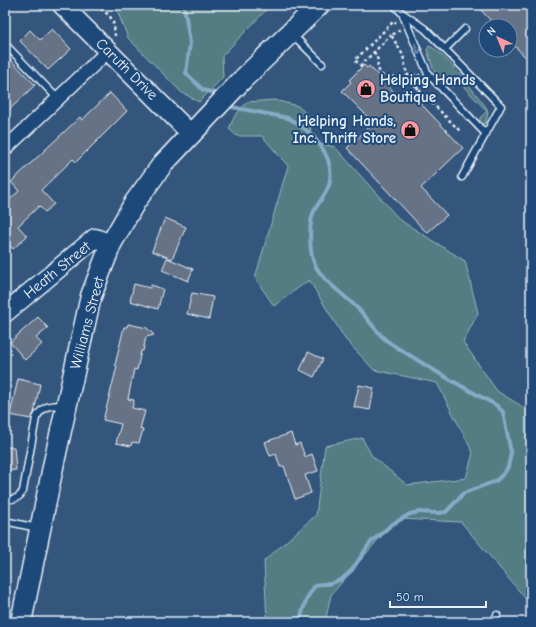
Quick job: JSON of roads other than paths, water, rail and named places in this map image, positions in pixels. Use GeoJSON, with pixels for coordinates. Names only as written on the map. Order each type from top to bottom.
{"type":"FeatureCollection","features":[{"type":"Feature","properties":{"kind":"main road","name":"Williams Street"},"geometry":{"type":"LineString","coordinates":[[21,622],[67,405],[92,296],[111,244],[132,208],[162,165],[243,79],[320,5]]}},
{"type":"Feature","properties":{"kind":"street","name":"Caruth Drive"},"geometry":{"type":"LineString","coordinates":[[62,5],[113,45],[191,134]]}},
{"type":"Feature","properties":{"kind":"street"},"geometry":{"type":"LineString","coordinates":[[5,149],[113,45]]}},
{"type":"Feature","properties":{"kind":"street","name":"Heath Street"},"geometry":{"type":"LineString","coordinates":[[5,313],[95,238],[111,244]]}},
{"type":"Feature","properties":{"kind":"lane"},"geometry":{"type":"LineString","coordinates":[[394,5],[402,13],[425,29],[501,106],[462,177]]}},
{"type":"Feature","properties":{"kind":"lane"},"geometry":{"type":"LineString","coordinates":[[402,13],[428,74],[486,134]]}},
{"type":"Feature","properties":{"kind":"lane"},"geometry":{"type":"LineString","coordinates":[[445,49],[465,29]]}},
{"type":"Feature","properties":{"kind":"lane"},"geometry":{"type":"LineString","coordinates":[[291,33],[322,64]]}},
{"type":"Feature","properties":{"kind":"lane"},"geometry":{"type":"LineString","coordinates":[[5,44],[58,99]]}},
{"type":"Feature","properties":{"kind":"lane"},"geometry":{"type":"LineString","coordinates":[[5,499],[16,499],[23,491],[36,418],[46,406],[67,405]]}},
{"type":"Feature","properties":{"kind":"lane"},"geometry":{"type":"LineString","coordinates":[[5,521],[40,529]]}},
{"type":"Feature","properties":{"kind":"lane"},"geometry":{"type":"LineString","coordinates":[[492,622],[497,614]]}},
{"type":"Feature","properties":{"kind":"waterway"},"geometry":{"type":"LineString","coordinates":[[184,5],[190,43],[186,73],[203,90],[218,94],[220,96]]}},
{"type":"Feature","properties":{"kind":"waterway"},"geometry":{"type":"LineString","coordinates":[[228,103],[232,107],[288,118],[305,129],[320,145],[326,154],[330,174],[328,188],[315,209],[311,221],[311,253],[315,265],[323,277],[359,310],[386,340],[434,370],[496,405],[503,412],[511,453],[508,467],[496,481],[464,493],[446,512],[419,512],[410,514],[391,525],[370,543],[352,570],[342,579],[330,584],[320,584],[314,587],[307,598],[299,622]]}},
{"type":"Feature","properties":{"kind":"place","name":"Helping Hands Boutique"},"geometry":{"type":"Point","coordinates":[366,89]}},
{"type":"Feature","properties":{"kind":"place","name":"Helping Hands, Inc. Thrift Store"},"geometry":{"type":"Point","coordinates":[410,130]}}]}
